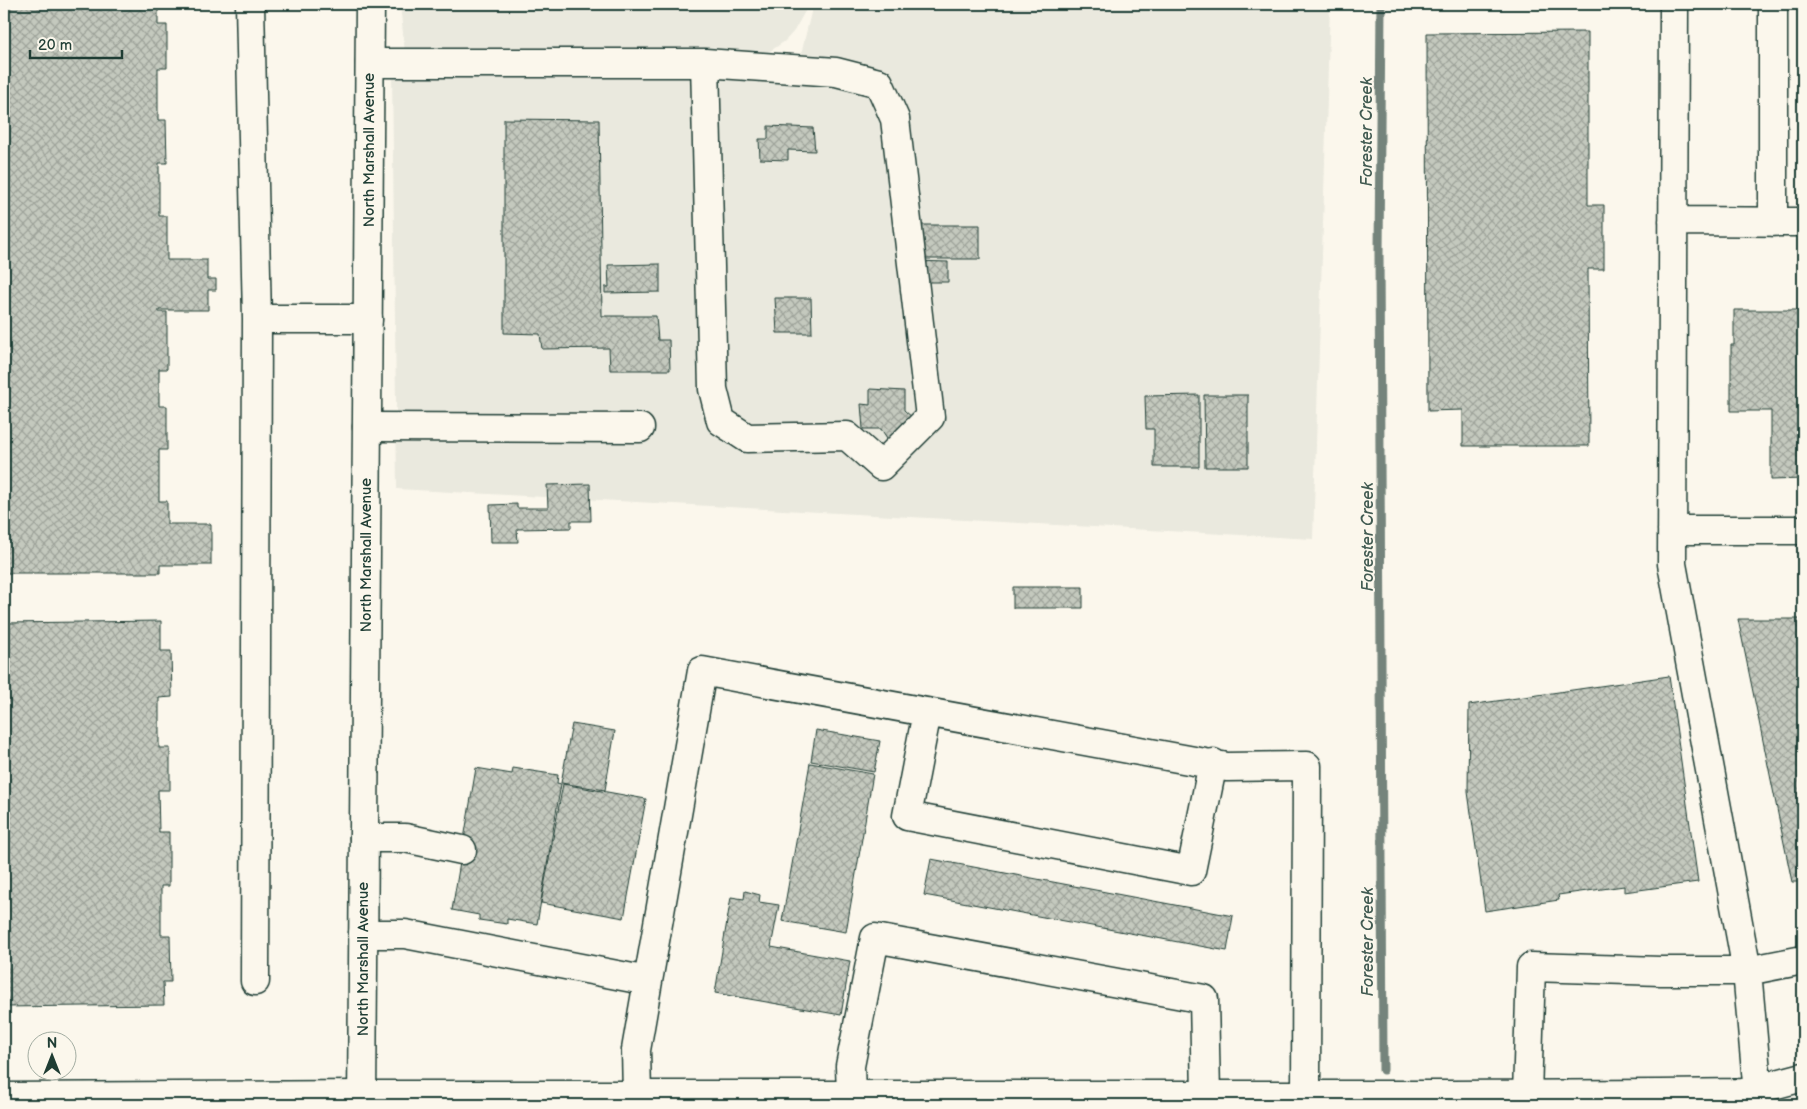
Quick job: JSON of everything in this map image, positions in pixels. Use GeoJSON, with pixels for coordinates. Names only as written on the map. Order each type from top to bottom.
{"type":"FeatureCollection","features":[{"type":"Feature","properties":{"kind":"street"},"geometry":{"type":"LineString","coordinates":[[250,4],[257,320],[254,981]]}},
{"type":"Feature","properties":{"kind":"street","name":"North Marshall Avenue"},"geometry":{"type":"LineString","coordinates":[[362,1100],[370,4]]}},
{"type":"Feature","properties":{"kind":"street"},"geometry":{"type":"LineString","coordinates":[[1674,4],[1672,564],[1747,971],[1758,1097]]}},
{"type":"Feature","properties":{"kind":"street"},"geometry":{"type":"LineString","coordinates":[[1773,4],[1773,222]]}},
{"type":"Feature","properties":{"kind":"street"},"geometry":{"type":"LineString","coordinates":[[370,64],[705,63],[836,72],[879,83],[895,119],[930,417],[881,466],[847,436],[747,438],[720,421],[713,389],[705,63]]}},
{"type":"Feature","properties":{"kind":"street"},"geometry":{"type":"LineString","coordinates":[[1673,221],[1803,222]]}},
{"type":"Feature","properties":{"kind":"street"},"geometry":{"type":"LineString","coordinates":[[257,320],[368,320]]}},
{"type":"Feature","properties":{"kind":"street"},"geometry":{"type":"LineString","coordinates":[[367,427],[640,428]]}},
{"type":"Feature","properties":{"kind":"street"},"geometry":{"type":"LineString","coordinates":[[1672,530],[1803,530]]}},
{"type":"Feature","properties":{"kind":"street"},"geometry":{"type":"LineString","coordinates":[[637,1095],[636,1050],[702,671],[1227,766],[1307,766],[1291,1099]]}},
{"type":"Feature","properties":{"kind":"street"},"geometry":{"type":"LineString","coordinates":[[927,712],[907,816],[1191,871],[1213,763]]}},
{"type":"Feature","properties":{"kind":"street"},"geometry":{"type":"LineString","coordinates":[[364,838],[405,838],[462,850]]}},
{"type":"Feature","properties":{"kind":"street"},"geometry":{"type":"LineString","coordinates":[[363,934],[405,934],[648,981]]}},
{"type":"Feature","properties":{"kind":"street"},"geometry":{"type":"LineString","coordinates":[[851,1095],[850,1066],[875,938],[1204,999],[1206,1095]]}},
{"type":"Feature","properties":{"kind":"street"},"geometry":{"type":"LineString","coordinates":[[1527,1095],[1531,967],[1661,971],[1747,971],[1803,960]]}},
{"type":"Feature","properties":{"kind":"street"},"geometry":{"type":"LineString","coordinates":[[4,1098],[189,1101],[637,1095],[803,1100],[851,1095],[961,1100],[1026,1100],[1206,1095],[1291,1099],[1527,1095],[1661,1100],[1743,1093],[1758,1097],[1803,1077]]}},
{"type":"Feature","properties":{"kind":"shaded area"},"geometry":{"type":"Polygon","coordinates":[[[400,4],[809,4],[794,31],[785,41],[766,54],[405,53],[400,4]]]}},
{"type":"Feature","properties":{"kind":"shaded area"},"geometry":{"type":"Polygon","coordinates":[[[813,4],[1330,4],[1313,539],[397,489],[392,71],[800,59],[813,4]]]}},
{"type":"Feature","properties":{"kind":"building"},"geometry":{"type":"Polygon","coordinates":[[[4,4],[158,4],[158,25],[167,25],[167,68],[158,68],[158,120],[166,120],[167,163],[159,163],[159,216],[167,216],[167,260],[207,260],[207,279],[216,279],[216,290],[208,290],[208,310],[159,310],[159,312],[167,312],[167,369],[159,369],[159,406],[167,406],[167,450],[159,450],[159,501],[167,501],[167,524],[211,524],[211,565],[160,565],[160,573],[4,573],[4,4]]]}},
{"type":"Feature","properties":{"kind":"building"},"geometry":{"type":"Polygon","coordinates":[[[1588,32],[1588,205],[1604,205],[1604,269],[1588,269],[1589,446],[1463,446],[1463,410],[1428,411],[1427,33],[1588,32]]]}},
{"type":"Feature","properties":{"kind":"building"},"geometry":{"type":"Polygon","coordinates":[[[504,119],[599,120],[602,316],[656,316],[658,340],[669,340],[670,370],[610,370],[609,348],[542,349],[540,334],[504,333],[504,119]]]}},
{"type":"Feature","properties":{"kind":"building"},"geometry":{"type":"Polygon","coordinates":[[[768,126],[813,128],[815,151],[788,150],[788,160],[760,159],[759,139],[768,139],[768,126]]]}},
{"type":"Feature","properties":{"kind":"building"},"geometry":{"type":"Polygon","coordinates":[[[913,225],[980,225],[980,259],[914,259],[913,225]]]}},
{"type":"Feature","properties":{"kind":"building"},"geometry":{"type":"Polygon","coordinates":[[[913,261],[948,262],[948,282],[913,282],[913,261]]]}},
{"type":"Feature","properties":{"kind":"building"},"geometry":{"type":"Polygon","coordinates":[[[660,264],[660,292],[605,293],[605,287],[609,287],[608,265],[660,264]]]}},
{"type":"Feature","properties":{"kind":"building"},"geometry":{"type":"Polygon","coordinates":[[[775,298],[811,298],[812,333],[777,333],[775,298]]]}},
{"type":"Feature","properties":{"kind":"building"},"geometry":{"type":"Polygon","coordinates":[[[1734,310],[1803,310],[1803,479],[1771,480],[1771,411],[1731,411],[1731,345],[1734,345],[1734,310]]]}},
{"type":"Feature","properties":{"kind":"building"},"geometry":{"type":"Polygon","coordinates":[[[870,389],[904,391],[904,410],[914,419],[889,441],[881,429],[863,429],[861,404],[870,405],[870,389]]]}},
{"type":"Feature","properties":{"kind":"building"},"geometry":{"type":"Polygon","coordinates":[[[1199,395],[1199,467],[1154,467],[1154,429],[1146,429],[1145,396],[1199,395]]]}},
{"type":"Feature","properties":{"kind":"building"},"geometry":{"type":"Polygon","coordinates":[[[1204,395],[1248,395],[1248,467],[1205,467],[1204,395]]]}},
{"type":"Feature","properties":{"kind":"building"},"geometry":{"type":"Polygon","coordinates":[[[590,484],[591,521],[571,521],[571,528],[517,529],[518,542],[491,542],[490,505],[517,504],[517,508],[548,508],[547,485],[590,484]]]}},
{"type":"Feature","properties":{"kind":"building"},"geometry":{"type":"Polygon","coordinates":[[[1013,587],[1083,587],[1083,608],[1013,608],[1013,587]]]}},
{"type":"Feature","properties":{"kind":"building"},"geometry":{"type":"Polygon","coordinates":[[[1738,619],[1803,619],[1803,882],[1792,882],[1738,619]]]}},
{"type":"Feature","properties":{"kind":"building"},"geometry":{"type":"Polygon","coordinates":[[[161,621],[161,651],[171,651],[172,697],[159,698],[159,748],[170,748],[170,790],[158,790],[159,832],[169,832],[169,886],[161,886],[161,935],[170,935],[171,982],[163,982],[164,1005],[4,1007],[4,623],[161,621]]]}},
{"type":"Feature","properties":{"kind":"building"},"geometry":{"type":"Polygon","coordinates":[[[1669,676],[1698,882],[1624,892],[1624,886],[1558,895],[1559,900],[1485,911],[1468,792],[1469,705],[1669,676]]]}},
{"type":"Feature","properties":{"kind":"building"},"geometry":{"type":"Polygon","coordinates":[[[572,724],[615,731],[605,790],[561,783],[572,724]]]}},
{"type":"Feature","properties":{"kind":"building"},"geometry":{"type":"Polygon","coordinates":[[[816,730],[880,741],[874,772],[811,761],[816,730]]]}},
{"type":"Feature","properties":{"kind":"building"},"geometry":{"type":"Polygon","coordinates":[[[810,763],[873,774],[846,932],[782,921],[810,763]]]}},
{"type":"Feature","properties":{"kind":"building"},"geometry":{"type":"Polygon","coordinates":[[[476,768],[512,774],[513,768],[558,775],[557,783],[561,784],[537,924],[507,919],[507,924],[479,920],[479,915],[452,910],[476,768]]]}},
{"type":"Feature","properties":{"kind":"building"},"geometry":{"type":"Polygon","coordinates":[[[563,784],[646,799],[624,918],[541,903],[563,784]]]}},
{"type":"Feature","properties":{"kind":"building"},"geometry":{"type":"Polygon","coordinates":[[[931,859],[1233,916],[1227,951],[924,895],[931,859]]]}},
{"type":"Feature","properties":{"kind":"building"},"geometry":{"type":"Polygon","coordinates":[[[745,891],[760,895],[759,902],[779,905],[771,947],[850,961],[841,1015],[715,993],[731,897],[744,899],[745,891]]]}},
{"type":"Feature","properties":{"kind":"waterway","name":"Forester Creek"},"geometry":{"type":"LineString","coordinates":[[1381,4],[1379,253],[1383,1070]]}}]}
